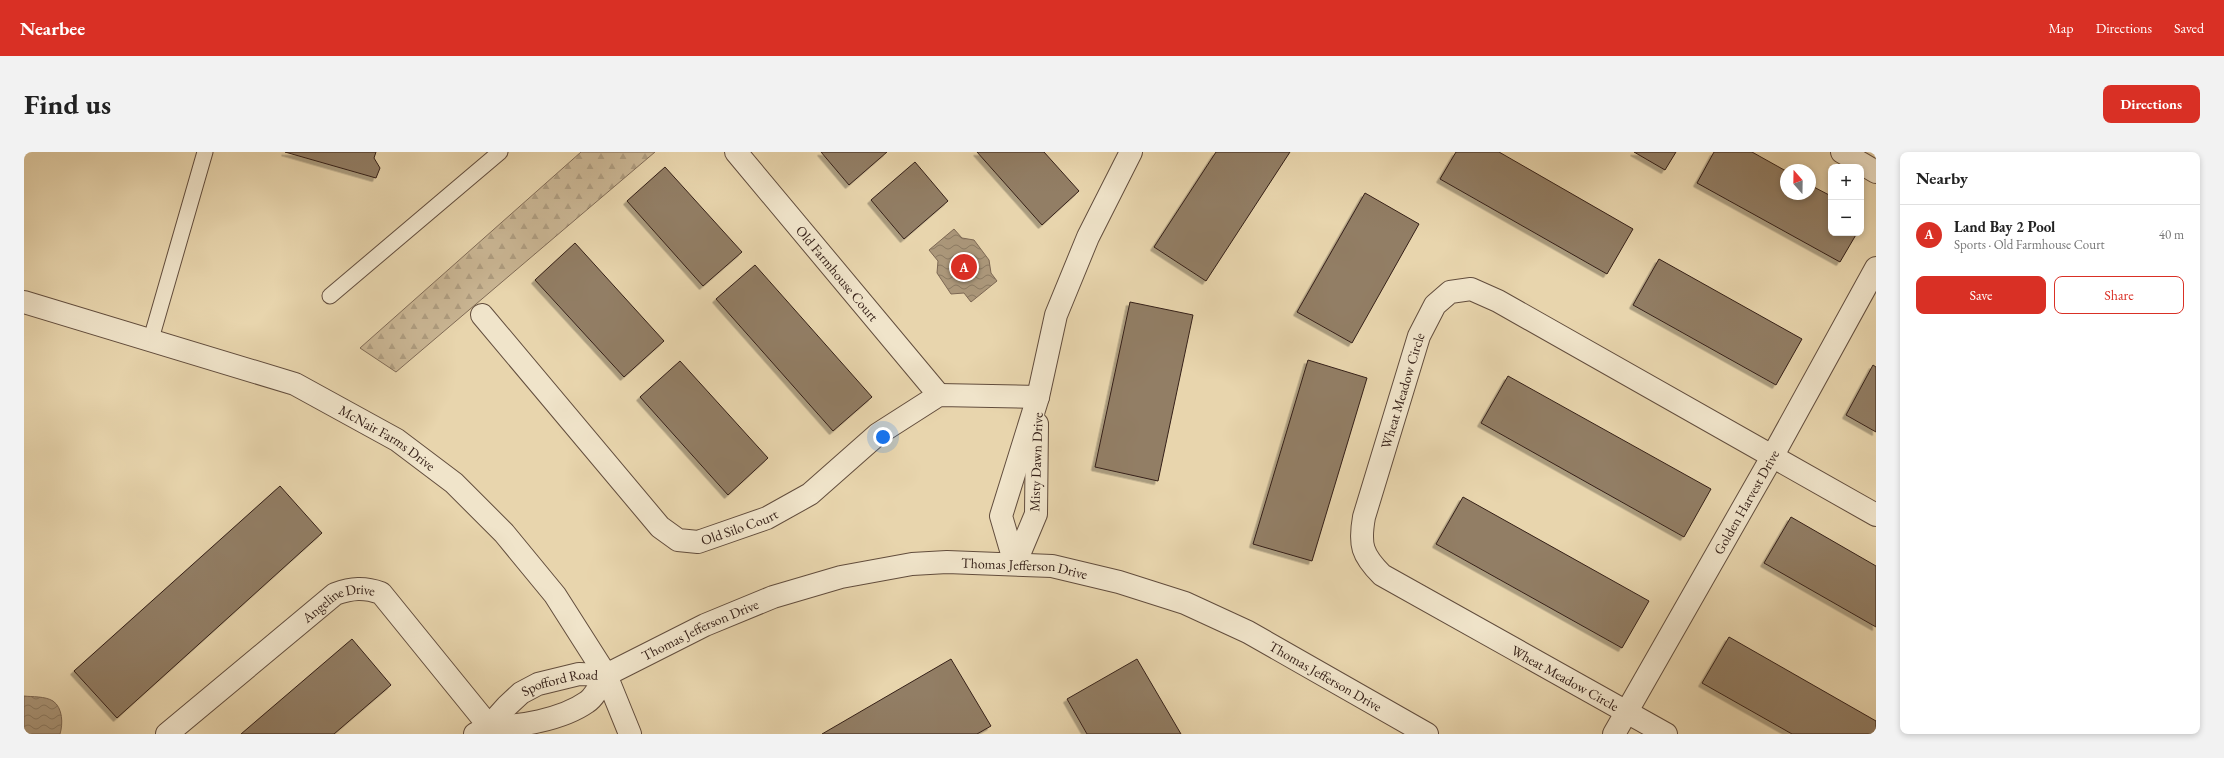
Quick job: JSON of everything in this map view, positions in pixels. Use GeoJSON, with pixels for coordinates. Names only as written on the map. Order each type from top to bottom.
{"type":"FeatureCollection","features":[{"type":"Feature","properties":{"kind":"street","name":"Old Farmhouse Court"},"geometry":{"type":"LineString","coordinates":[[736,152],[939,395]]}},
{"type":"Feature","properties":{"kind":"street","name":"Misty Dawn Drive"},"geometry":{"type":"LineString","coordinates":[[1015,564],[1001,516],[1038,397],[1056,315],[1088,237],[1131,152]]}},
{"type":"Feature","properties":{"kind":"street"},"geometry":{"type":"LineString","coordinates":[[1842,152],[1876,172]]}},
{"type":"Feature","properties":{"kind":"street","name":"Golden Harvest Drive"},"geometry":{"type":"LineString","coordinates":[[1614,734],[1772,457],[1876,268]]}},
{"type":"Feature","properties":{"kind":"street","name":"Wheat Meadow Circle"},"geometry":{"type":"LineString","coordinates":[[1666,734],[1382,575],[1368,561],[1360,537],[1364,517],[1419,336],[1435,305],[1450,292],[1471,288],[1498,301],[1876,515]]}},
{"type":"Feature","properties":{"kind":"street","name":"McNair Farms Drive"},"geometry":{"type":"LineString","coordinates":[[24,302],[151,339],[295,384],[397,440],[454,483],[504,533],[555,595],[606,675],[630,734]]}},
{"type":"Feature","properties":{"kind":"street","name":"Old Silo Court"},"geometry":{"type":"LineString","coordinates":[[482,315],[660,527],[678,540],[698,542],[767,518],[810,494],[878,434],[939,395]]}},
{"type":"Feature","properties":{"kind":"street"},"geometry":{"type":"LineString","coordinates":[[939,395],[1038,397]]}},
{"type":"Feature","properties":{"kind":"street","name":"Misty Dawn Drive"},"geometry":{"type":"LineString","coordinates":[[1015,564],[1036,514],[1038,397]]}},
{"type":"Feature","properties":{"kind":"street","name":"Thomas Jefferson Drive"},"geometry":{"type":"LineString","coordinates":[[606,675],[739,611],[773,597],[841,577],[885,568],[933,563],[1052,566],[1153,592],[1185,603],[1248,632],[1427,734]]}},
{"type":"Feature","properties":{"kind":"street","name":"Angeline Drive"},"geometry":{"type":"LineString","coordinates":[[167,734],[335,594],[356,588],[367,588],[381,592],[482,730]]}},
{"type":"Feature","properties":{"kind":"street","name":"Spofford Road"},"geometry":{"type":"LineString","coordinates":[[482,730],[521,693],[538,684],[580,674],[606,675]]}},
{"type":"Feature","properties":{"kind":"street","name":"Spofford Road"},"geometry":{"type":"LineString","coordinates":[[482,730],[534,723],[579,707],[588,702],[606,675]]}},
{"type":"Feature","properties":{"kind":"lane"},"geometry":{"type":"LineString","coordinates":[[151,339],[206,152]]}},
{"type":"Feature","properties":{"kind":"lane"},"geometry":{"type":"LineString","coordinates":[[330,296],[500,152]]}},
{"type":"Feature","properties":{"kind":"green space"},"geometry":{"type":"Polygon","coordinates":[[[581,152],[655,152],[396,372],[360,348],[581,152]]]}},
{"type":"Feature","properties":{"kind":"water"},"geometry":{"type":"Polygon","coordinates":[[[954,229],[962,238],[974,240],[989,260],[991,273],[997,281],[971,302],[964,293],[951,294],[937,273],[938,261],[929,250],[954,229]]]}},
{"type":"Feature","properties":{"kind":"water"},"geometry":{"type":"Polygon","coordinates":[[[24,696],[46,698],[56,704],[59,708],[61,716],[62,726],[60,734],[24,734],[24,696]]]}},
{"type":"Feature","properties":{"kind":"building"},"geometry":{"type":"Polygon","coordinates":[[[285,152],[376,152],[374,158],[380,168],[376,178],[285,152]]]}},
{"type":"Feature","properties":{"kind":"building"},"geometry":{"type":"Polygon","coordinates":[[[821,152],[887,152],[849,185],[821,152]]]}},
{"type":"Feature","properties":{"kind":"building"},"geometry":{"type":"Polygon","coordinates":[[[977,152],[1044,152],[1079,191],[1042,225],[977,152]]]}},
{"type":"Feature","properties":{"kind":"building"},"geometry":{"type":"Polygon","coordinates":[[[1216,152],[1290,152],[1206,281],[1154,247],[1216,152]]]}},
{"type":"Feature","properties":{"kind":"building"},"geometry":{"type":"Polygon","coordinates":[[[1456,152],[1499,152],[1633,229],[1607,274],[1440,179],[1456,152]]]}},
{"type":"Feature","properties":{"kind":"building"},"geometry":{"type":"Polygon","coordinates":[[[1634,152],[1676,152],[1665,170],[1634,152]]]}},
{"type":"Feature","properties":{"kind":"building"},"geometry":{"type":"Polygon","coordinates":[[[1714,152],[1752,152],[1780,168],[1780,200],[1816,200],[1816,188],[1828,194],[1828,236],[1855,236],[1840,262],[1697,183],[1714,152]]]}},
{"type":"Feature","properties":{"kind":"building"},"geometry":{"type":"Polygon","coordinates":[[[915,162],[948,201],[904,239],[871,200],[915,162]]]}},
{"type":"Feature","properties":{"kind":"building"},"geometry":{"type":"Polygon","coordinates":[[[665,167],[742,252],[703,286],[627,201],[665,167]]]}},
{"type":"Feature","properties":{"kind":"building"},"geometry":{"type":"Polygon","coordinates":[[[1365,193],[1419,224],[1352,343],[1297,312],[1365,193]]]}},
{"type":"Feature","properties":{"kind":"building"},"geometry":{"type":"Polygon","coordinates":[[[575,243],[664,341],[624,377],[535,280],[575,243]]]}},
{"type":"Feature","properties":{"kind":"building"},"geometry":{"type":"Polygon","coordinates":[[[1659,259],[1802,339],[1776,385],[1633,305],[1659,259]]]}},
{"type":"Feature","properties":{"kind":"building"},"geometry":{"type":"Polygon","coordinates":[[[755,265],[872,397],[833,431],[716,299],[755,265]]]}},
{"type":"Feature","properties":{"kind":"building"},"geometry":{"type":"Polygon","coordinates":[[[1130,302],[1193,315],[1158,481],[1095,467],[1130,302]]]}},
{"type":"Feature","properties":{"kind":"building"},"geometry":{"type":"Polygon","coordinates":[[[1308,360],[1367,378],[1312,561],[1253,544],[1308,360]]]}},
{"type":"Feature","properties":{"kind":"building"},"geometry":{"type":"Polygon","coordinates":[[[680,361],[768,458],[728,495],[640,397],[680,361]]]}},
{"type":"Feature","properties":{"kind":"building"},"geometry":{"type":"Polygon","coordinates":[[[1873,365],[1876,367],[1876,432],[1846,415],[1873,365]]]}},
{"type":"Feature","properties":{"kind":"building"},"geometry":{"type":"Polygon","coordinates":[[[1508,376],[1711,489],[1684,537],[1481,423],[1508,376]]]}},
{"type":"Feature","properties":{"kind":"building"},"geometry":{"type":"Polygon","coordinates":[[[280,486],[322,533],[117,718],[74,671],[280,486]]]}},
{"type":"Feature","properties":{"kind":"building"},"geometry":{"type":"Polygon","coordinates":[[[1463,497],[1649,601],[1622,648],[1436,544],[1463,497]]]}},
{"type":"Feature","properties":{"kind":"building"},"geometry":{"type":"Polygon","coordinates":[[[1791,517],[1876,566],[1876,627],[1764,563],[1791,517]]]}},
{"type":"Feature","properties":{"kind":"building"},"geometry":{"type":"Polygon","coordinates":[[[1729,637],[1876,721],[1876,734],[1792,734],[1702,683],[1729,637]]]}},
{"type":"Feature","properties":{"kind":"building"},"geometry":{"type":"Polygon","coordinates":[[[352,639],[391,685],[334,734],[241,734],[352,639]]]}},
{"type":"Feature","properties":{"kind":"building"},"geometry":{"type":"Polygon","coordinates":[[[951,659],[991,726],[977,734],[822,734],[951,659]]]}},
{"type":"Feature","properties":{"kind":"building"},"geometry":{"type":"Polygon","coordinates":[[[1137,659],[1181,734],[1087,734],[1067,699],[1137,659]]]}},
{"type":"Feature","properties":{"kind":"place","name":"Land Bay 2 Pool"},"geometry":{"type":"Point","coordinates":[964,267]}}]}
